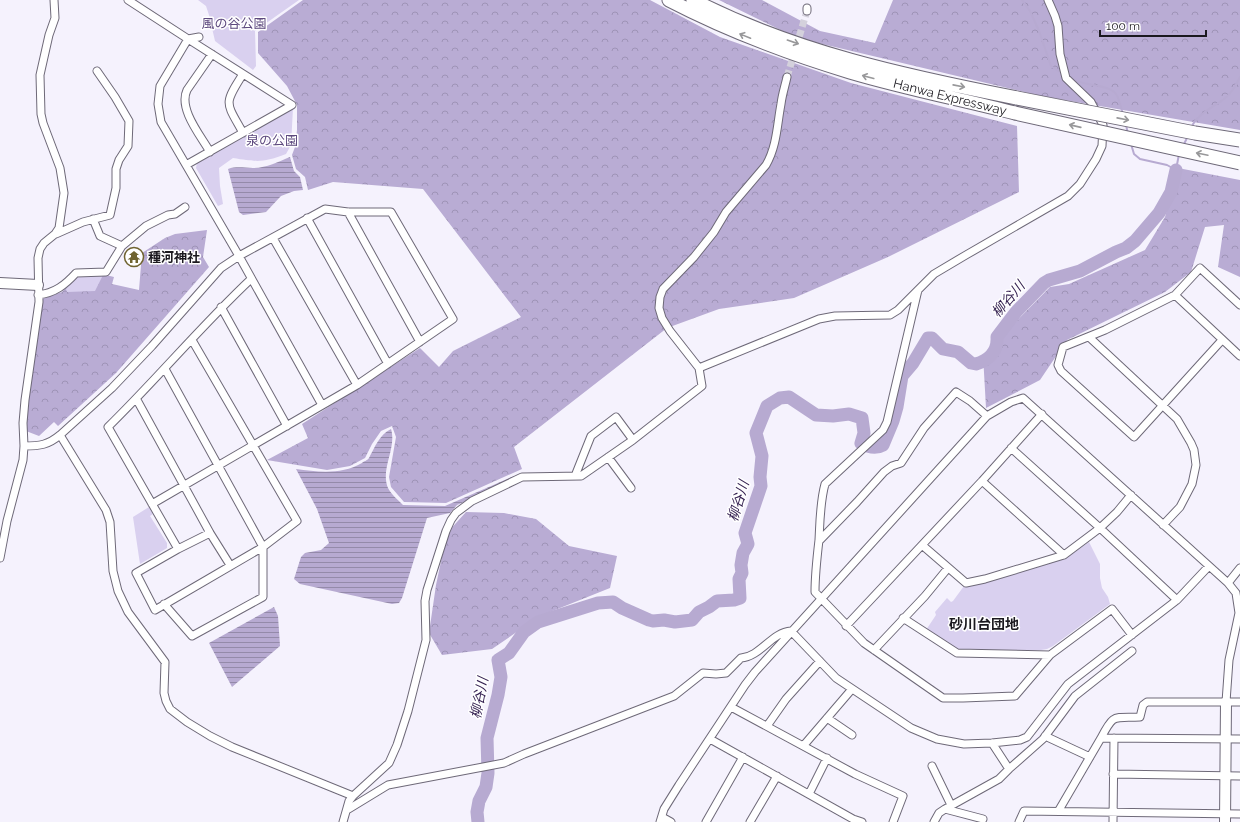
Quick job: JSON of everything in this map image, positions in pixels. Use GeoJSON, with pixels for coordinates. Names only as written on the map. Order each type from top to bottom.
{"type":"FeatureCollection","features":[{"type":"Feature","properties":{"kind":"highway","name":"Hanwa Expressway"},"geometry":{"type":"LineString","coordinates":[[669,0],[735,32],[814,61],[901,86],[1240,163]]}},
{"type":"Feature","properties":{"kind":"highway","name":"Hanwa Expressway"},"geometry":{"type":"LineString","coordinates":[[693,0],[765,32],[831,55],[904,74],[1195,133],[1240,140]]}},
{"type":"Feature","properties":{"kind":"street"},"geometry":{"type":"LineString","coordinates":[[54,0],[56,18],[49,35],[40,75],[41,114],[60,168],[64,193],[62,216],[59,228],[55,234]]}},
{"type":"Feature","properties":{"kind":"street"},"geometry":{"type":"LineString","coordinates":[[128,0],[292,105],[186,165]]}},
{"type":"Feature","properties":{"kind":"street"},"geometry":{"type":"LineString","coordinates":[[699,368],[819,319],[835,316],[890,314],[898,310],[934,274],[1068,196],[1080,184],[1096,159],[1102,146],[1103,125],[1091,102],[1066,78],[1060,54],[1056,16],[1048,0]]}},
{"type":"Feature","properties":{"kind":"street"},"geometry":{"type":"LineString","coordinates":[[199,37],[188,39],[160,86],[158,104],[161,122],[218,225],[239,256],[322,405]]}},
{"type":"Feature","properties":{"kind":"street"},"geometry":{"type":"LineString","coordinates":[[210,152],[186,111],[184,95],[212,54]]}},
{"type":"Feature","properties":{"kind":"street"},"geometry":{"type":"LineString","coordinates":[[0,558],[7,521],[23,460],[23,423],[25,400],[39,302],[38,258],[40,249],[44,243],[55,234],[83,222],[110,215],[116,188],[116,169],[119,160],[128,146],[129,121],[97,71]]}},
{"type":"Feature","properties":{"kind":"street"},"geometry":{"type":"LineString","coordinates":[[243,74],[230,94],[228,101],[229,107],[243,133]]}},
{"type":"Feature","properties":{"kind":"street"},"geometry":{"type":"LineString","coordinates":[[343,822],[349,801],[389,763],[397,745],[408,711],[426,640],[425,602],[427,590],[446,532],[456,513],[472,501],[522,477],[581,476],[633,440],[702,386],[699,368],[670,331],[662,318],[659,308],[660,297],[663,288],[694,257],[709,238],[726,212],[766,165],[771,156],[776,138],[781,103],[787,77]]}},
{"type":"Feature","properties":{"kind":"street"},"geometry":{"type":"LineString","coordinates":[[0,283],[38,290],[47,294],[58,290],[76,273],[106,272],[122,246],[146,226],[168,215],[175,214],[185,207]]}},
{"type":"Feature","properties":{"kind":"street"},"geometry":{"type":"LineString","coordinates":[[24,446],[39,446],[52,442],[60,435],[112,388],[152,346],[221,268],[239,256],[324,209],[348,212],[391,212],[453,319],[357,385],[152,504]]}},
{"type":"Feature","properties":{"kind":"street"},"geometry":{"type":"LineString","coordinates":[[348,212],[420,342]]}},
{"type":"Feature","properties":{"kind":"street"},"geometry":{"type":"LineString","coordinates":[[307,218],[388,364]]}},
{"type":"Feature","properties":{"kind":"street"},"geometry":{"type":"LineString","coordinates":[[92,219],[100,236],[122,246]]}},
{"type":"Feature","properties":{"kind":"street"},"geometry":{"type":"LineString","coordinates":[[273,238],[357,385]]}},
{"type":"Feature","properties":{"kind":"street"},"geometry":{"type":"LineString","coordinates":[[1222,340],[1164,406],[1134,437],[1061,371],[1058,365],[1063,347],[1089,337],[1175,295],[1200,268],[1240,304]]}},
{"type":"Feature","properties":{"kind":"street"},"geometry":{"type":"LineString","coordinates":[[178,549],[108,428],[165,369],[221,307],[251,279]]}},
{"type":"Feature","properties":{"kind":"street"},"geometry":{"type":"LineString","coordinates":[[918,290],[887,422],[883,430],[825,484],[815,572],[815,592],[846,626],[874,650],[943,698],[1015,696],[1050,655],[1112,609],[1132,635]]}},
{"type":"Feature","properties":{"kind":"street"},"geometry":{"type":"LineString","coordinates":[[1175,295],[1240,356]]}},
{"type":"Feature","properties":{"kind":"street"},"geometry":{"type":"LineString","coordinates":[[221,307],[287,426]]}},
{"type":"Feature","properties":{"kind":"street"},"geometry":{"type":"LineString","coordinates":[[1089,337],[1177,418],[1187,434],[1194,450],[1196,465],[1192,484],[1180,507],[1164,525]]}},
{"type":"Feature","properties":{"kind":"street"},"geometry":{"type":"LineString","coordinates":[[192,340],[252,446],[297,521],[263,547],[155,610],[136,573],[210,533]]}},
{"type":"Feature","properties":{"kind":"street"},"geometry":{"type":"LineString","coordinates":[[164,604],[192,636],[263,597],[263,547],[165,369]]}},
{"type":"Feature","properties":{"kind":"street"},"geometry":{"type":"LineString","coordinates":[[819,541],[884,472],[892,466],[901,463],[924,428],[956,392],[970,401],[987,416]]}},
{"type":"Feature","properties":{"kind":"street"},"geometry":{"type":"LineString","coordinates":[[671,822],[661,819],[664,809],[755,672],[987,416],[1010,402],[1023,398],[1228,583],[1236,593],[1239,613],[1229,660],[1226,702],[1225,818]]}},
{"type":"Feature","properties":{"kind":"street"},"geometry":{"type":"LineString","coordinates":[[136,400],[210,533],[230,565]]}},
{"type":"Feature","properties":{"kind":"street"},"geometry":{"type":"LineString","coordinates":[[846,626],[982,481],[1042,414]]}},
{"type":"Feature","properties":{"kind":"street"},"geometry":{"type":"LineString","coordinates":[[575,476],[591,436],[616,417],[633,440]]}},
{"type":"Feature","properties":{"kind":"street"},"geometry":{"type":"LineString","coordinates":[[60,435],[106,510],[110,522],[113,571],[118,591],[128,612],[165,662],[164,692],[170,709],[184,720],[221,742],[353,796]]}},
{"type":"Feature","properties":{"kind":"street"},"geometry":{"type":"LineString","coordinates":[[1011,448],[1177,600]]}},
{"type":"Feature","properties":{"kind":"street"},"geometry":{"type":"LineString","coordinates":[[608,457],[631,488]]}},
{"type":"Feature","properties":{"kind":"street"},"geometry":{"type":"LineString","coordinates":[[982,481],[1064,555]]}},
{"type":"Feature","properties":{"kind":"street"},"geometry":{"type":"LineString","coordinates":[[922,544],[966,583],[992,577],[1064,555],[1100,528],[1117,512],[1131,495]]}},
{"type":"Feature","properties":{"kind":"street"},"geometry":{"type":"LineString","coordinates":[[792,631],[836,678],[910,728],[937,739],[964,744],[992,744],[1020,740],[1027,737],[1068,684],[1177,600],[1209,566]]}},
{"type":"Feature","properties":{"kind":"street"},"geometry":{"type":"LineString","coordinates":[[874,650],[925,596],[948,568]]}},
{"type":"Feature","properties":{"kind":"street"},"geometry":{"type":"LineString","coordinates":[[1228,583],[1240,568]]}},
{"type":"Feature","properties":{"kind":"street"},"geometry":{"type":"LineString","coordinates":[[903,618],[957,653],[1050,655]]}},
{"type":"Feature","properties":{"kind":"street"},"geometry":{"type":"LineString","coordinates":[[347,810],[388,785],[504,764],[524,754],[674,696],[696,677],[703,673],[726,673],[741,658],[748,657],[783,632],[792,631]]}},
{"type":"Feature","properties":{"kind":"street"},"geometry":{"type":"LineString","coordinates":[[934,822],[939,813],[948,807],[999,779],[1045,736],[1075,696],[1132,651]]}},
{"type":"Feature","properties":{"kind":"street"},"geometry":{"type":"LineString","coordinates":[[767,726],[786,699],[820,661]]}},
{"type":"Feature","properties":{"kind":"street"},"geometry":{"type":"LineString","coordinates":[[804,746],[852,689]]}},
{"type":"Feature","properties":{"kind":"street"},"geometry":{"type":"LineString","coordinates":[[1059,810],[1110,721],[1115,718],[1140,717],[1143,705],[1147,702],[1240,702]]}},
{"type":"Feature","properties":{"kind":"street"},"geometry":{"type":"LineString","coordinates":[[731,707],[856,774],[903,796],[893,822]]}},
{"type":"Feature","properties":{"kind":"street"},"geometry":{"type":"LineString","coordinates":[[827,718],[852,735]]}},
{"type":"Feature","properties":{"kind":"street"},"geometry":{"type":"LineString","coordinates":[[1045,736],[1090,757]]}},
{"type":"Feature","properties":{"kind":"street"},"geometry":{"type":"LineString","coordinates":[[1101,738],[1240,740]]}},
{"type":"Feature","properties":{"kind":"street"},"geometry":{"type":"LineString","coordinates":[[1114,738],[1114,822]]}},
{"type":"Feature","properties":{"kind":"street"},"geometry":{"type":"LineString","coordinates":[[710,739],[853,819],[862,822]]}},
{"type":"Feature","properties":{"kind":"street"},"geometry":{"type":"LineString","coordinates":[[992,744],[1009,769]]}},
{"type":"Feature","properties":{"kind":"street"},"geometry":{"type":"LineString","coordinates":[[706,822],[743,757]]}},
{"type":"Feature","properties":{"kind":"street"},"geometry":{"type":"LineString","coordinates":[[809,794],[827,758]]}},
{"type":"Feature","properties":{"kind":"street"},"geometry":{"type":"LineString","coordinates":[[932,766],[948,807],[982,819]]}},
{"type":"Feature","properties":{"kind":"street"},"geometry":{"type":"LineString","coordinates":[[1113,774],[1240,776]]}},
{"type":"Feature","properties":{"kind":"street"},"geometry":{"type":"LineString","coordinates":[[750,822],[776,776]]}},
{"type":"Feature","properties":{"kind":"street"},"geometry":{"type":"LineString","coordinates":[[1019,822],[1024,811],[1059,810],[1225,818],[1240,814]]}},
{"type":"Feature","properties":{"kind":"green space","name":"風の谷公園"},"geometry":{"type":"Polygon","coordinates":[[[198,0],[299,0],[255,31],[256,66],[253,70],[215,41],[206,6],[198,0]]]}},
{"type":"Feature","properties":{"kind":"green space"},"geometry":{"type":"Polygon","coordinates":[[[303,0],[650,0],[720,37],[851,83],[1017,126],[1019,192],[888,257],[794,298],[719,309],[667,328],[514,447],[522,469],[446,503],[404,502],[391,487],[389,477],[396,437],[392,426],[381,431],[365,458],[350,466],[327,470],[267,460],[308,438],[302,424],[420,348],[439,367],[453,351],[521,317],[423,189],[333,182],[308,190],[305,177],[296,169],[292,155],[295,147],[297,130],[297,105],[287,86],[258,53],[258,32],[303,0]]]}},
{"type":"Feature","properties":{"kind":"green space"},"geometry":{"type":"Polygon","coordinates":[[[719,0],[762,0],[820,31],[875,43],[893,0],[1240,0],[1240,130],[1041,96],[797,38],[719,0]]]}},
{"type":"Feature","properties":{"kind":"green space","name":"泉の公園"},"geometry":{"type":"Polygon","coordinates":[[[293,108],[291,145],[286,154],[260,161],[233,158],[219,168],[223,204],[218,206],[196,168],[197,163],[293,108]]]}},
{"type":"Feature","properties":{"kind":"green space"},"geometry":{"type":"Polygon","coordinates":[[[1178,168],[1240,180],[1240,277],[1218,267],[1224,225],[1205,227],[1191,272],[1165,292],[1067,340],[1040,380],[986,408],[983,355],[1050,287],[1069,284],[1145,250],[1165,217],[1178,168]]]}},
{"type":"Feature","properties":{"kind":"green space"},"geometry":{"type":"Polygon","coordinates":[[[207,230],[203,257],[209,267],[116,373],[58,426],[54,422],[39,436],[26,431],[29,388],[42,299],[62,292],[77,275],[102,274],[114,277],[112,284],[139,290],[142,253],[165,238],[175,234],[207,230]]]}},
{"type":"Feature","properties":{"kind":"green space"},"geometry":{"type":"Polygon","coordinates":[[[77,275],[103,275],[95,291],[67,292],[66,289],[77,275]]]}},
{"type":"Feature","properties":{"kind":"green space"},"geometry":{"type":"Polygon","coordinates":[[[149,507],[153,514],[150,516],[167,543],[167,548],[140,564],[133,517],[149,507]]]}},
{"type":"Feature","properties":{"kind":"green space"},"geometry":{"type":"Polygon","coordinates":[[[466,512],[504,513],[536,519],[569,546],[617,556],[610,588],[540,616],[492,649],[442,655],[429,633],[436,585],[447,533],[466,512]]]}},
{"type":"Feature","properties":{"kind":"green space"},"geometry":{"type":"Polygon","coordinates":[[[1089,542],[1100,564],[1102,588],[1108,597],[1110,604],[1053,646],[1041,650],[958,651],[926,630],[936,615],[935,612],[947,598],[951,602],[953,601],[964,586],[1065,559],[1089,542]]]}},
{"type":"Feature","properties":{"kind":"shaded area"},"geometry":{"type":"Polygon","coordinates":[[[290,157],[294,171],[300,177],[303,190],[294,191],[281,196],[266,212],[243,215],[239,212],[228,169],[237,167],[263,167],[290,157]]]}},
{"type":"Feature","properties":{"kind":"shaded area"},"geometry":{"type":"Polygon","coordinates":[[[391,429],[392,444],[387,466],[386,481],[389,490],[403,505],[445,506],[514,476],[515,479],[457,505],[450,513],[427,518],[402,598],[399,603],[392,604],[300,584],[294,579],[301,557],[305,553],[321,550],[329,543],[317,509],[296,469],[329,472],[354,467],[368,459],[380,438],[391,429]]]}},
{"type":"Feature","properties":{"kind":"shaded area"},"geometry":{"type":"Polygon","coordinates":[[[274,607],[278,616],[280,646],[232,687],[209,643],[274,607]]]}},
{"type":"Feature","properties":{"kind":"waterway"},"geometry":{"type":"LineString","coordinates":[[1022,0],[1030,11],[1039,31],[1051,66],[1063,74]]}},
{"type":"Feature","properties":{"kind":"waterway"},"geometry":{"type":"LineString","coordinates":[[1191,128],[1201,115],[1229,94],[1240,77]]}},
{"type":"Feature","properties":{"kind":"waterway"},"geometry":{"type":"LineString","coordinates":[[1072,79],[1083,83],[1108,88],[1113,91],[1116,94],[1123,115]]}},
{"type":"Feature","properties":{"kind":"waterway"},"geometry":{"type":"LineString","coordinates":[[1126,125],[1128,134]]}},
{"type":"Feature","properties":{"kind":"waterway"},"geometry":{"type":"LineString","coordinates":[[1183,146],[1188,136]]}},
{"type":"Feature","properties":{"kind":"waterway"},"geometry":{"type":"LineString","coordinates":[[1131,144],[1134,154],[1140,159],[1167,165],[1176,170],[1179,154]]}},
{"type":"Feature","properties":{"kind":"waterway","name":"柳谷川"},"geometry":{"type":"LineString","coordinates":[[478,822],[477,812],[479,801],[486,787],[488,773],[487,738],[501,677],[498,660],[509,653],[524,632],[538,622],[598,603],[613,602],[622,608],[649,620],[675,622],[692,620],[699,612],[717,601],[734,600],[740,598],[739,579],[742,573],[741,565],[743,553],[748,544],[745,533],[761,486],[760,477],[762,456],[756,433],[767,406],[780,398],[789,397],[816,415],[833,416],[849,414],[862,418],[864,433],[861,443],[872,447],[883,445],[897,407],[902,376],[913,363],[928,338],[932,338],[943,349],[958,352],[971,363],[976,364],[985,360],[994,351],[997,337],[1016,312],[1044,283],[1049,280],[1080,271],[1126,248],[1135,241],[1159,213],[1171,192],[1176,170]]}},
{"type":"Feature","properties":{"kind":"tunnel"},"geometry":{"type":"LineString","coordinates":[[787,77],[807,11]]}},
{"type":"Feature","properties":{"kind":"place","name":"種河神社"},"geometry":{"type":"Point","coordinates":[134,257]}},
{"type":"Feature","properties":{"kind":"district","name":"砂川台団地"},"geometry":{"type":"Point","coordinates":[984,624]}}]}
